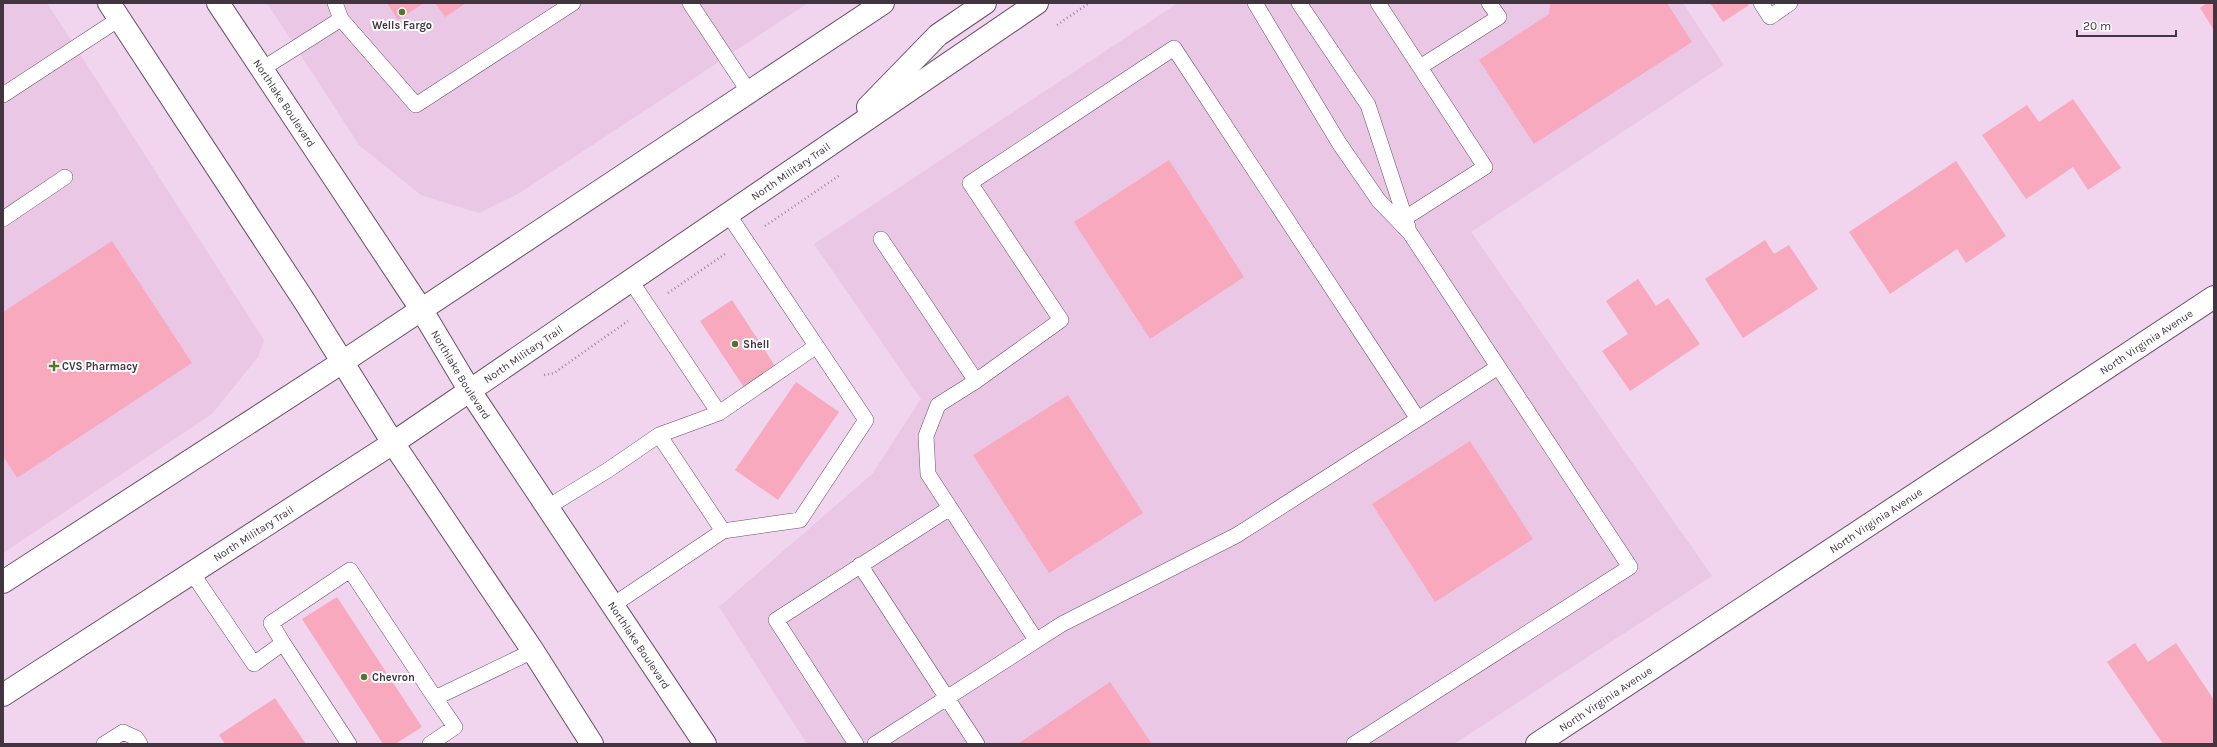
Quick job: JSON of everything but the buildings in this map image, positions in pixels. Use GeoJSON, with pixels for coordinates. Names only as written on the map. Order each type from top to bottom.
{"type":"FeatureCollection","features":[{"type":"Feature","properties":{"kind":"main road","name":"Northlake Boulevard"},"geometry":{"type":"LineString","coordinates":[[218,3],[421,309],[470,392],[705,744]]}},
{"type":"Feature","properties":{"kind":"main road"},"geometry":{"type":"LineString","coordinates":[[3,582],[344,362],[421,309],[883,3]]}},
{"type":"Feature","properties":{"kind":"main road"},"geometry":{"type":"LineString","coordinates":[[834,142],[938,35],[985,3]]}},
{"type":"Feature","properties":{"kind":"main road","name":"North Military Trail"},"geometry":{"type":"LineString","coordinates":[[3,695],[470,392],[1037,3]]}},
{"type":"Feature","properties":{"kind":"main road"},"geometry":{"type":"LineString","coordinates":[[114,11],[344,362],[393,443],[533,651],[592,744]]}},
{"type":"Feature","properties":{"kind":"main road","name":"North Virginia Avenue"},"geometry":{"type":"LineString","coordinates":[[1537,744],[2214,297]]}},
{"type":"Feature","properties":{"kind":"lane"},"geometry":{"type":"LineString","coordinates":[[335,3],[341,19],[416,105],[573,3]]}},
{"type":"Feature","properties":{"kind":"lane"},"geometry":{"type":"LineString","coordinates":[[690,3],[749,92]]}},
{"type":"Feature","properties":{"kind":"lane"},"geometry":{"type":"LineString","coordinates":[[1255,3],[1339,143],[1379,201],[1410,233],[1630,567],[1354,744]]}},
{"type":"Feature","properties":{"kind":"lane"},"geometry":{"type":"LineString","coordinates":[[1299,3],[1368,105],[1410,233]]}},
{"type":"Feature","properties":{"kind":"lane"},"geometry":{"type":"LineString","coordinates":[[1378,3],[1485,167],[1405,218]]}},
{"type":"Feature","properties":{"kind":"lane"},"geometry":{"type":"LineString","coordinates":[[1420,67],[1499,17],[1490,3]]}},
{"type":"Feature","properties":{"kind":"lane"},"geometry":{"type":"LineString","coordinates":[[1761,3],[1770,17],[1790,3]]}},
{"type":"Feature","properties":{"kind":"lane"},"geometry":{"type":"LineString","coordinates":[[3,95],[114,11]]}},
{"type":"Feature","properties":{"kind":"lane"},"geometry":{"type":"LineString","coordinates":[[262,69],[341,19]]}},
{"type":"Feature","properties":{"kind":"lane"},"geometry":{"type":"LineString","coordinates":[[1036,640],[928,474],[926,436],[938,405],[976,381],[1060,320],[970,183],[1174,48],[1418,419]]}},
{"type":"Feature","properties":{"kind":"lane"},"geometry":{"type":"LineString","coordinates":[[3,219],[65,177]]}},
{"type":"Feature","properties":{"kind":"lane"},"geometry":{"type":"LineString","coordinates":[[613,605],[723,531],[800,520],[866,420],[815,347],[728,214]]}},
{"type":"Feature","properties":{"kind":"lane"},"geometry":{"type":"LineString","coordinates":[[881,239],[976,381]]}},
{"type":"Feature","properties":{"kind":"lane"},"geometry":{"type":"LineString","coordinates":[[631,281],[719,413]]}},
{"type":"Feature","properties":{"kind":"lane"},"geometry":{"type":"LineString","coordinates":[[548,507],[659,435],[719,413],[815,347]]}},
{"type":"Feature","properties":{"kind":"lane"},"geometry":{"type":"LineString","coordinates":[[875,744],[1062,624],[1237,535],[1498,367]]}},
{"type":"Feature","properties":{"kind":"lane"},"geometry":{"type":"LineString","coordinates":[[659,435],[723,531]]}},
{"type":"Feature","properties":{"kind":"lane"},"geometry":{"type":"LineString","coordinates":[[856,744],[776,620],[950,508]]}},
{"type":"Feature","properties":{"kind":"lane"},"geometry":{"type":"LineString","coordinates":[[860,565],[977,744]]}},
{"type":"Feature","properties":{"kind":"lane"},"geometry":{"type":"LineString","coordinates":[[349,744],[271,623],[350,570],[455,727],[430,744]]}},
{"type":"Feature","properties":{"kind":"lane"},"geometry":{"type":"LineString","coordinates":[[192,573],[254,664],[283,643]]}},
{"type":"Feature","properties":{"kind":"lane"},"geometry":{"type":"LineString","coordinates":[[435,698],[533,651]]}},
{"type":"Feature","properties":{"kind":"lane"},"geometry":{"type":"LineString","coordinates":[[104,744],[123,732],[136,738],[140,744]]}},
{"type":"Feature","properties":{"kind":"shaded area"},"geometry":{"type":"Polygon","coordinates":[[[3,3],[47,3],[264,340],[258,357],[212,414],[3,553],[3,3]]]}},
{"type":"Feature","properties":{"kind":"shaded area"},"geometry":{"type":"Polygon","coordinates":[[[267,3],[808,3],[518,194],[479,213],[421,195],[359,145],[267,3]]]}},
{"type":"Feature","properties":{"kind":"shaded area"},"geometry":{"type":"Polygon","coordinates":[[[1178,3],[1683,3],[1724,65],[1471,232],[1712,576],[1454,744],[807,744],[719,607],[873,473],[921,399],[814,244],[1178,3]]]}},
{"type":"Feature","properties":{"kind":"place","name":"Wells Fargo"},"geometry":{"type":"Point","coordinates":[402,12]}},
{"type":"Feature","properties":{"kind":"place","name":"Shell"},"geometry":{"type":"Point","coordinates":[735,344]}},
{"type":"Feature","properties":{"kind":"place","name":"CVS Pharmacy"},"geometry":{"type":"Point","coordinates":[54,366]}},
{"type":"Feature","properties":{"kind":"place","name":"Chevron"},"geometry":{"type":"Point","coordinates":[364,677]}}]}
